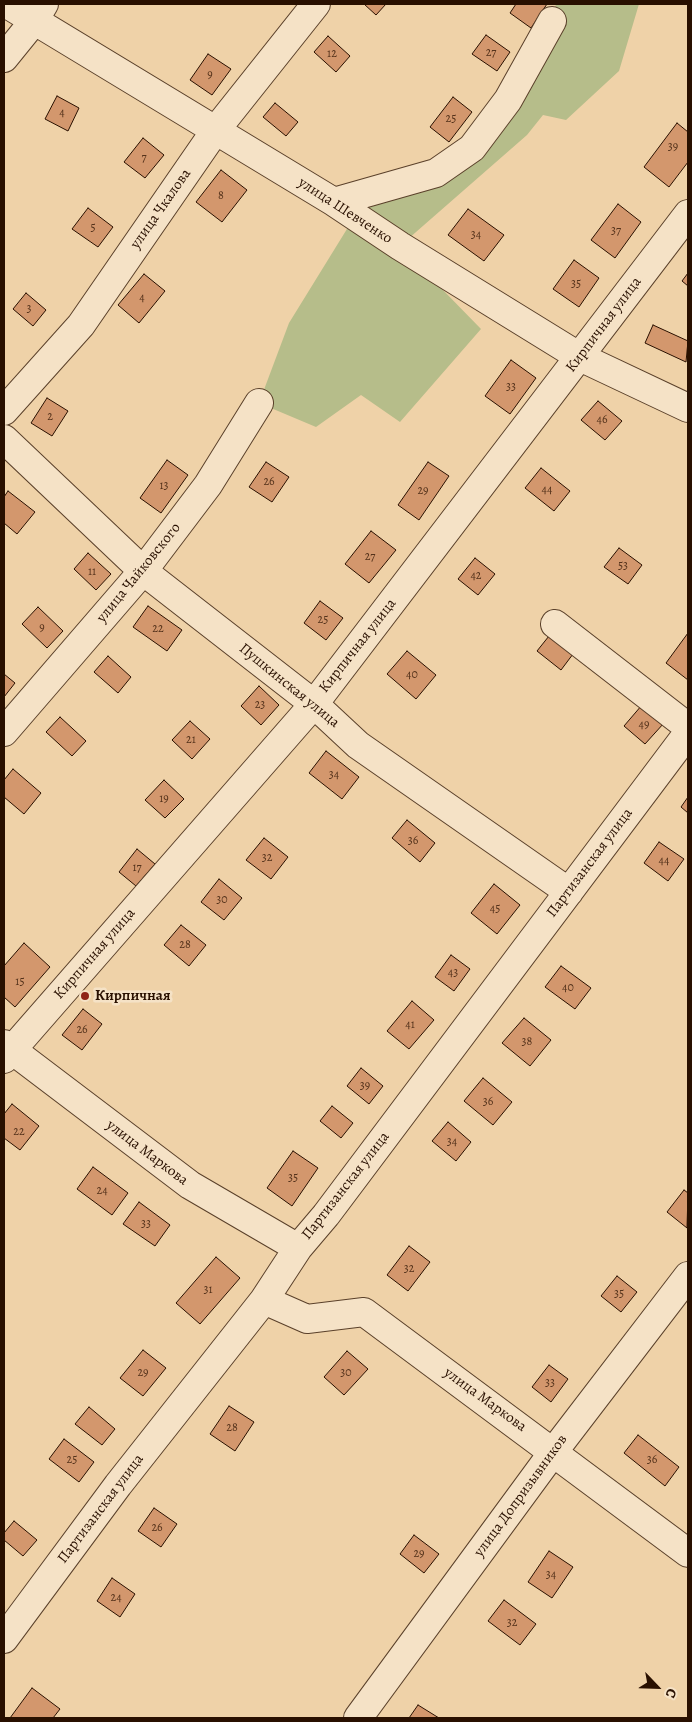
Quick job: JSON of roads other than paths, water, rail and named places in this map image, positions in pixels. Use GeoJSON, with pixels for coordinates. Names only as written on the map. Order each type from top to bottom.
{"type":"FeatureCollection","features":[{"type":"Feature","properties":{"kind":"street","name":"улица Шевченко"},"geometry":{"type":"LineString","coordinates":[[6,4],[39,12],[215,131],[334,202],[400,246],[580,357],[688,408]]}},
{"type":"Feature","properties":{"kind":"street","name":"улица Чкалова"},"geometry":{"type":"LineString","coordinates":[[4,411],[80,325],[215,131],[316,4]]}},
{"type":"Feature","properties":{"kind":"street"},"geometry":{"type":"LineString","coordinates":[[4,58],[39,12]]}},
{"type":"Feature","properties":{"kind":"street"},"geometry":{"type":"LineString","coordinates":[[334,202],[436,173],[472,148],[508,100],[552,22]]}},
{"type":"Feature","properties":{"kind":"street","name":"Кирпичная улица"},"geometry":{"type":"LineString","coordinates":[[6,1051],[314,704],[688,214]]}},
{"type":"Feature","properties":{"kind":"street","name":"улица Чайковского"},"geometry":{"type":"LineString","coordinates":[[4,732],[143,571],[208,485],[259,403]]}},
{"type":"Feature","properties":{"kind":"street","name":"Пушкинская улица"},"geometry":{"type":"LineString","coordinates":[[4,439],[143,571],[314,704],[358,745],[569,892]]}},
{"type":"Feature","properties":{"kind":"street"},"geometry":{"type":"LineString","coordinates":[[555,624],[688,727]]}},
{"type":"Feature","properties":{"kind":"street","name":"Партизанская улица"},"geometry":{"type":"LineString","coordinates":[[4,1639],[118,1485],[264,1300],[298,1248],[326,1215],[688,733]]}},
{"type":"Feature","properties":{"kind":"street","name":"улица Маркова"},"geometry":{"type":"LineString","coordinates":[[6,1051],[190,1185],[298,1248]]}},
{"type":"Feature","properties":{"kind":"street","name":"улица Допризывников"},"geometry":{"type":"LineString","coordinates":[[358,1718],[554,1451],[688,1276]]}},
{"type":"Feature","properties":{"kind":"street","name":"улица Маркова"},"geometry":{"type":"LineString","coordinates":[[264,1300],[307,1319],[364,1312],[554,1451],[688,1553]]}},
{"type":"Feature","properties":{"kind":"place","name":"Кирпичная"},"geometry":{"type":"Point","coordinates":[85,996]}}]}
